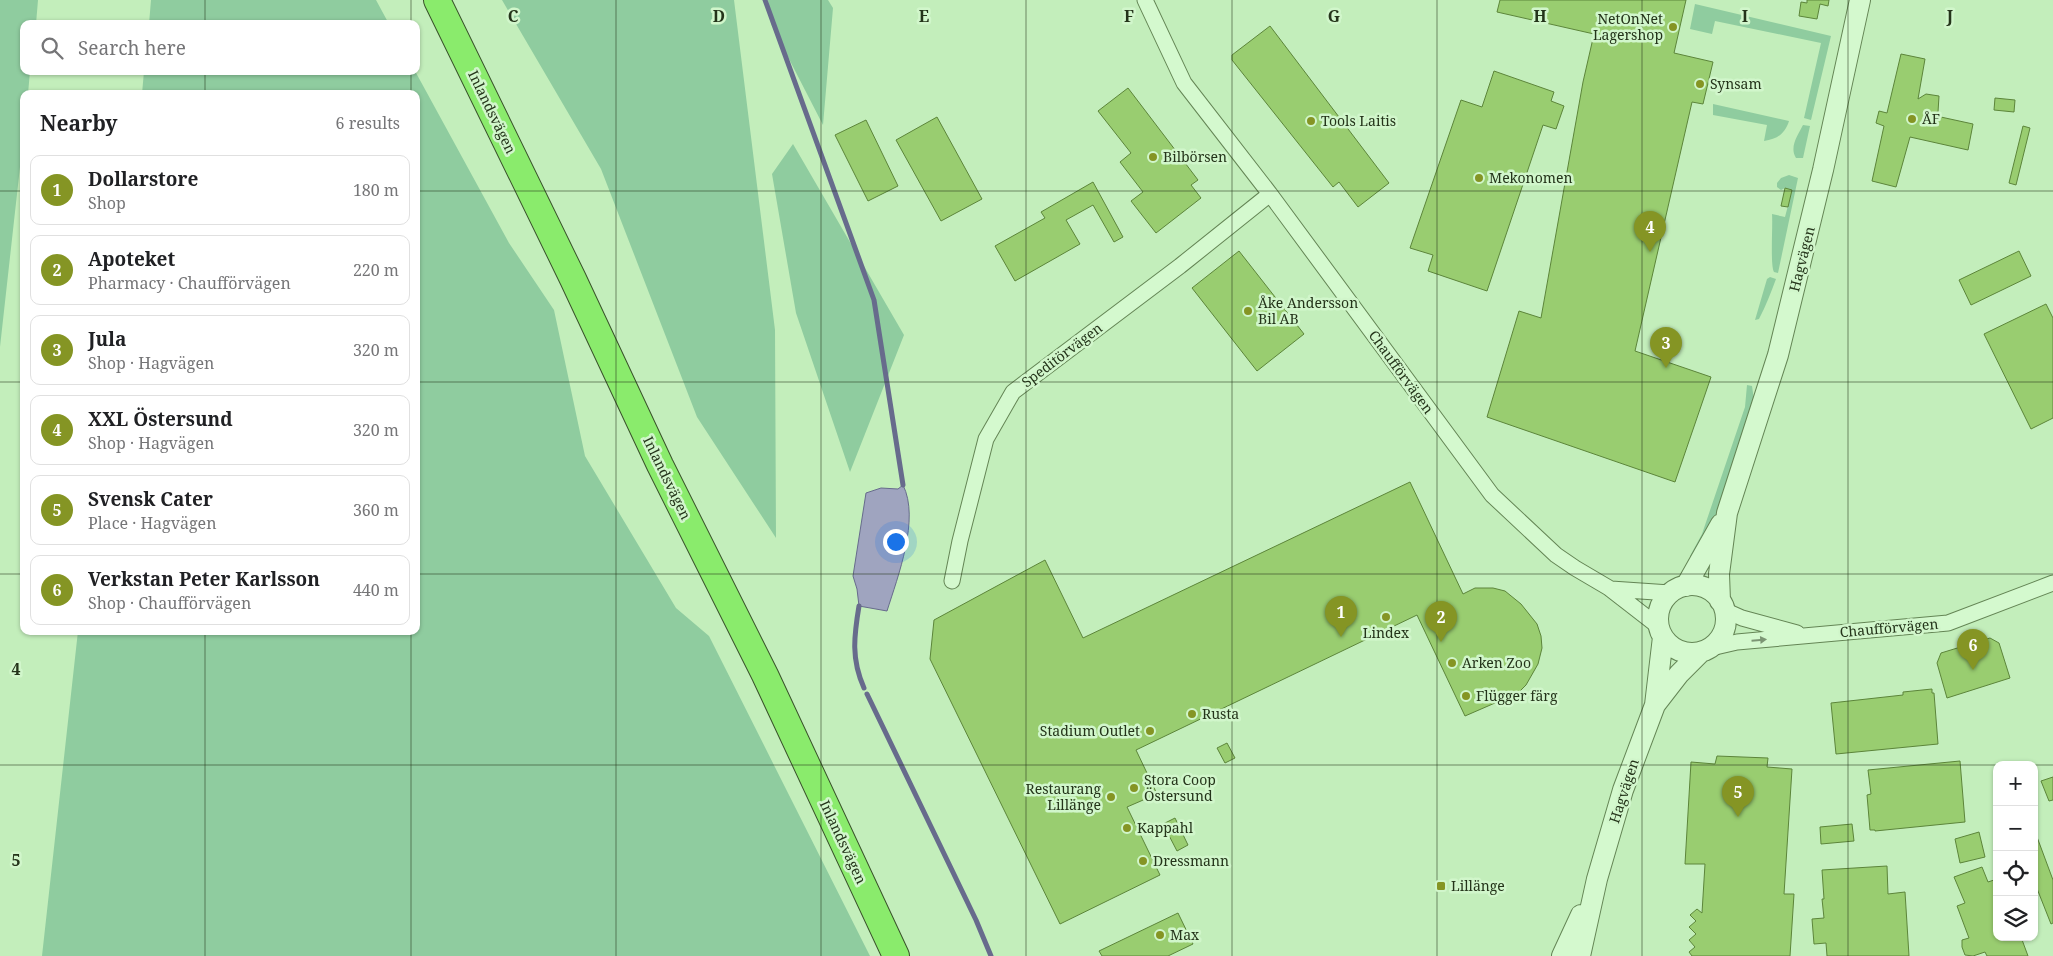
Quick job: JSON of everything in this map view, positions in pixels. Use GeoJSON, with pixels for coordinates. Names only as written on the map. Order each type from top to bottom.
{"type":"FeatureCollection","features":[{"type":"Feature","properties":{"kind":"highway","name":"Inlandsvägen"},"geometry":{"type":"LineString","coordinates":[[437,0],[569,270],[660,465],[765,675],[896,956]]}},
{"type":"Feature","properties":{"kind":"highway","name":"Inlandsvägen"},"geometry":{"type":"LineString","coordinates":[[456,0],[913,956]]}},
{"type":"Feature","properties":{"kind":"street","name":"Chaufförvägen"},"geometry":{"type":"LineString","coordinates":[[1145,0],[1184,83],[1270,194],[1492,495],[1544,545],[1575,568],[1609,588],[1661,632]]}},
{"type":"Feature","properties":{"kind":"street","name":"Hagvägen"},"geometry":{"type":"LineString","coordinates":[[1722,606],[1719,574],[1728,513],[1778,355],[1819,187],[1860,0]]}},
{"type":"Feature","properties":{"kind":"street","name":"Speditörvägen"},"geometry":{"type":"LineString","coordinates":[[952,581],[960,541],[986,439],[1013,392],[1180,266],[1270,194]]}},
{"type":"Feature","properties":{"kind":"street","name":"Hagvägen"},"geometry":{"type":"LineString","coordinates":[[1678,590],[1728,513]]}},
{"type":"Feature","properties":{"kind":"street","name":"Chaufförvägen"},"geometry":{"type":"LineString","coordinates":[[1705,650],[1737,642],[1948,623],[2053,583]]}},
{"type":"Feature","properties":{"kind":"street"},"geometry":{"type":"LineString","coordinates":[[1703,587],[1714,594],[1722,606],[1724,629],[1719,639],[1705,650],[1688,653],[1676,650],[1661,632],[1660,607],[1678,590],[1703,587]]}},
{"type":"Feature","properties":{"kind":"street","name":"Chaufförvägen"},"geometry":{"type":"LineString","coordinates":[[1609,588],[1678,590]]}},
{"type":"Feature","properties":{"kind":"street","name":"Chaufförvägen"},"geometry":{"type":"LineString","coordinates":[[1722,606],[1742,618],[1808,636]]}},
{"type":"Feature","properties":{"kind":"street","name":"Hagvägen"},"geometry":{"type":"LineString","coordinates":[[1580,956],[1598,879],[1623,790],[1655,705],[1661,632]]}},
{"type":"Feature","properties":{"kind":"street","name":"Hagvägen"},"geometry":{"type":"LineString","coordinates":[[1655,705],[1679,674],[1705,650]]}},
{"type":"Feature","properties":{"kind":"street","name":"Hagvägen"},"geometry":{"type":"LineString","coordinates":[[1562,956],[1598,879]]}},
{"type":"Feature","properties":{"kind":"green space"},"geometry":{"type":"Polygon","coordinates":[[[0,0],[38,0],[36,20],[20,20],[20,75],[30,75],[28,90],[20,90],[20,167],[0,347],[0,0]]]}},
{"type":"Feature","properties":{"kind":"green space"},"geometry":{"type":"Polygon","coordinates":[[[151,0],[376,0],[387,20],[149,20],[151,0]]]}},
{"type":"Feature","properties":{"kind":"green space"},"geometry":{"type":"Polygon","coordinates":[[[502,0],[734,0],[775,330],[776,538],[697,417],[601,169],[502,0]]]}},
{"type":"Feature","properties":{"kind":"green space"},"geometry":{"type":"Polygon","coordinates":[[[768,0],[828,0],[833,8],[823,125],[771,24],[768,0]]]}},
{"type":"Feature","properties":{"kind":"green space"},"geometry":{"type":"Polygon","coordinates":[[[1695,4],[1831,36],[1811,120],[1804,118],[1821,43],[1715,21],[1712,34],[1690,29],[1695,4]]]}},
{"type":"Feature","properties":{"kind":"green space"},"geometry":{"type":"Polygon","coordinates":[[[144,75],[417,75],[509,243],[554,310],[585,456],[676,608],[709,636],[870,956],[42,956],[78,635],[420,635],[420,90],[142,90],[144,75]]]}},
{"type":"Feature","properties":{"kind":"green space"},"geometry":{"type":"Polygon","coordinates":[[[1713,104],[1789,121],[1780,135],[1764,141],[1767,125],[1713,115],[1713,104]]]}},
{"type":"Feature","properties":{"kind":"green space"},"geometry":{"type":"Polygon","coordinates":[[[1803,125],[1810,126],[1803,158],[1796,158],[1793,150],[1794,145],[1803,125]]]}},
{"type":"Feature","properties":{"kind":"green space"},"geometry":{"type":"Polygon","coordinates":[[[793,144],[904,335],[850,472],[796,313],[772,174],[793,144]]]}},
{"type":"Feature","properties":{"kind":"green space"},"geometry":{"type":"Polygon","coordinates":[[[1789,175],[1798,178],[1778,273],[1774,272],[1772,262],[1772,214],[1785,217],[1792,190],[1785,188],[1781,190],[1777,187],[1777,183],[1781,178],[1789,175]]]}},
{"type":"Feature","properties":{"kind":"green space"},"geometry":{"type":"Polygon","coordinates":[[[1770,277],[1776,279],[1762,314],[1759,319],[1755,320],[1767,279],[1770,277]]]}},
{"type":"Feature","properties":{"kind":"green space"},"geometry":{"type":"Polygon","coordinates":[[[1747,385],[1752,386],[1754,400],[1750,414],[1715,519],[1693,561],[1690,556],[1702,534],[1745,407],[1747,385]]]}},
{"type":"Feature","properties":{"kind":"water"},"geometry":{"type":"Polygon","coordinates":[[[903,485],[908,499],[909,514],[906,548],[887,611],[859,606],[853,576],[866,493],[881,488],[898,489],[903,485]]]}},
{"type":"Feature","properties":{"kind":"building"},"geometry":{"type":"Polygon","coordinates":[[[1500,0],[1686,0],[1674,53],[1713,62],[1703,104],[1692,102],[1635,351],[1711,377],[1675,482],[1487,417],[1519,311],[1541,318],[1583,82],[1594,34],[1497,12],[1500,0]]]}},
{"type":"Feature","properties":{"kind":"building"},"geometry":{"type":"Polygon","coordinates":[[[1807,0],[1829,0],[1828,6],[1820,4],[1817,19],[1799,16],[1801,2],[1807,3],[1807,0]]]}},
{"type":"Feature","properties":{"kind":"building","name":"Tools Laitis"},"geometry":{"type":"Polygon","coordinates":[[[1270,26],[1389,183],[1358,207],[1339,182],[1333,187],[1232,60],[1232,55],[1270,26]]]}},
{"type":"Feature","properties":{"kind":"building","name":"ÅF"},"geometry":{"type":"Polygon","coordinates":[[[1901,54],[1925,59],[1918,99],[1926,94],[1939,96],[1938,112],[1927,114],[1973,124],[1968,150],[1910,137],[1896,187],[1872,181],[1884,126],[1876,123],[1879,111],[1887,113],[1901,54]]]}},
{"type":"Feature","properties":{"kind":"building","name":"Mekonomen"},"geometry":{"type":"Polygon","coordinates":[[[1494,71],[1554,92],[1551,101],[1564,106],[1556,129],[1543,125],[1487,291],[1428,271],[1433,255],[1410,248],[1461,100],[1482,107],[1494,71]]]}},
{"type":"Feature","properties":{"kind":"building","name":"Bilbörsen"},"geometry":{"type":"Polygon","coordinates":[[[1128,88],[1198,180],[1191,185],[1201,198],[1156,233],[1131,201],[1143,192],[1120,162],[1131,153],[1098,111],[1128,88]]]}},
{"type":"Feature","properties":{"kind":"building"},"geometry":{"type":"Polygon","coordinates":[[[1995,98],[2015,100],[2014,112],[1994,110],[1995,98]]]}},
{"type":"Feature","properties":{"kind":"building"},"geometry":{"type":"Polygon","coordinates":[[[937,117],[982,199],[941,221],[896,140],[937,117]]]}},
{"type":"Feature","properties":{"kind":"building"},"geometry":{"type":"Polygon","coordinates":[[[866,120],[898,186],[868,201],[835,135],[866,120]]]}},
{"type":"Feature","properties":{"kind":"building"},"geometry":{"type":"Polygon","coordinates":[[[2023,126],[2030,128],[2016,185],[2009,183],[2023,126]]]}},
{"type":"Feature","properties":{"kind":"building"},"geometry":{"type":"Polygon","coordinates":[[[1093,182],[1123,237],[1114,242],[1093,205],[1066,220],[1080,244],[1015,281],[995,246],[1045,218],[1041,212],[1093,182]]]}},
{"type":"Feature","properties":{"kind":"building"},"geometry":{"type":"Polygon","coordinates":[[[1785,188],[1792,190],[1788,207],[1781,206],[1785,188]]]}},
{"type":"Feature","properties":{"kind":"building","name":"Åke Andersson Bil AB"},"geometry":{"type":"Polygon","coordinates":[[[1239,251],[1304,334],[1257,371],[1192,288],[1239,251]]]}},
{"type":"Feature","properties":{"kind":"building"},"geometry":{"type":"Polygon","coordinates":[[[2019,251],[2031,276],[1971,305],[1959,280],[2019,251]]]}},
{"type":"Feature","properties":{"kind":"building"},"geometry":{"type":"Polygon","coordinates":[[[2046,304],[2053,318],[2053,418],[2031,429],[1984,334],[2046,304]]]}},
{"type":"Feature","properties":{"kind":"building"},"geometry":{"type":"Polygon","coordinates":[[[1410,482],[1463,594],[1475,588],[1493,588],[1505,591],[1521,604],[1537,624],[1542,648],[1538,664],[1526,685],[1518,693],[1465,716],[1417,615],[1136,750],[1157,794],[1127,807],[1160,875],[1060,924],[930,659],[934,620],[1045,560],[1083,638],[1410,482]]]}},
{"type":"Feature","properties":{"kind":"building"},"geometry":{"type":"Polygon","coordinates":[[[1990,638],[1999,643],[2010,678],[1947,698],[1937,663],[1941,653],[1990,638]]]}},
{"type":"Feature","properties":{"kind":"building"},"geometry":{"type":"Polygon","coordinates":[[[1932,689],[1932,693],[1934,693],[1938,744],[1836,754],[1831,703],[1903,695],[1903,692],[1932,689]]]}},
{"type":"Feature","properties":{"kind":"building"},"geometry":{"type":"Polygon","coordinates":[[[1227,743],[1235,758],[1225,763],[1217,748],[1227,743]]]}},
{"type":"Feature","properties":{"kind":"building"},"geometry":{"type":"Polygon","coordinates":[[[1717,756],[1768,758],[1767,767],[1792,769],[1784,894],[1794,894],[1790,956],[1692,956],[1689,952],[1695,947],[1689,940],[1696,934],[1689,927],[1696,921],[1690,915],[1697,909],[1702,913],[1705,864],[1685,864],[1691,762],[1715,764],[1717,756]]]}},
{"type":"Feature","properties":{"kind":"building"},"geometry":{"type":"Polygon","coordinates":[[[1960,761],[1965,822],[1870,830],[1867,795],[1871,794],[1868,770],[1960,761]]]}},
{"type":"Feature","properties":{"kind":"building"},"geometry":{"type":"Polygon","coordinates":[[[2053,777],[2053,800],[2049,801],[2041,781],[2053,777]]]}},
{"type":"Feature","properties":{"kind":"building"},"geometry":{"type":"Polygon","coordinates":[[[1175,818],[1188,845],[1177,851],[1163,824],[1175,818]]]}},
{"type":"Feature","properties":{"kind":"building"},"geometry":{"type":"Polygon","coordinates":[[[1852,824],[1854,841],[1821,844],[1820,827],[1852,824]]]}},
{"type":"Feature","properties":{"kind":"building"},"geometry":{"type":"Polygon","coordinates":[[[1979,832],[1985,857],[1960,863],[1955,839],[1979,832]]]}},
{"type":"Feature","properties":{"kind":"building"},"geometry":{"type":"Polygon","coordinates":[[[2038,840],[2053,880],[2053,923],[2051,924],[2038,891],[2038,840]]]}},
{"type":"Feature","properties":{"kind":"building"},"geometry":{"type":"Polygon","coordinates":[[[1887,866],[1888,894],[1905,892],[1909,956],[1827,956],[1826,943],[1814,944],[1812,919],[1824,918],[1822,870],[1887,866]]]}},
{"type":"Feature","properties":{"kind":"building"},"geometry":{"type":"Polygon","coordinates":[[[1982,867],[1988,882],[1993,880],[1993,941],[2022,941],[2028,956],[1987,956],[1985,952],[1973,956],[1965,955],[1962,940],[1969,938],[1957,906],[1965,903],[1954,877],[1982,867]]]}},
{"type":"Feature","properties":{"kind":"building","name":"Max"},"geometry":{"type":"Polygon","coordinates":[[[1178,913],[1193,944],[1168,956],[1102,956],[1099,951],[1178,913]]]}},
{"type":"Feature","properties":{"kind":"waterway"},"geometry":{"type":"LineString","coordinates":[[765,0],[874,300],[903,485]]}},
{"type":"Feature","properties":{"kind":"waterway"},"geometry":{"type":"LineString","coordinates":[[859,606],[855,657],[864,688]]}},
{"type":"Feature","properties":{"kind":"waterway"},"geometry":{"type":"LineString","coordinates":[[867,694],[976,920],[991,956]]}},
{"type":"Feature","properties":{"kind":"place","name":"NetOnNet Lagershop"},"geometry":{"type":"Point","coordinates":[1673,27]}},
{"type":"Feature","properties":{"kind":"place","name":"Synsam"},"geometry":{"type":"Point","coordinates":[1700,84]}},
{"type":"Feature","properties":{"kind":"place","name":"ÅF"},"geometry":{"type":"Point","coordinates":[1912,119]}},
{"type":"Feature","properties":{"kind":"place","name":"Tools Laitis"},"geometry":{"type":"Point","coordinates":[1311,121]}},
{"type":"Feature","properties":{"kind":"place","name":"Bilbörsen"},"geometry":{"type":"Point","coordinates":[1153,157]}},
{"type":"Feature","properties":{"kind":"place","name":"Mekonomen"},"geometry":{"type":"Point","coordinates":[1479,178]}},
{"type":"Feature","properties":{"kind":"place","name":"XXL Östersund"},"geometry":{"type":"Point","coordinates":[1650,252]}},
{"type":"Feature","properties":{"kind":"place","name":"Åke Andersson Bil AB"},"geometry":{"type":"Point","coordinates":[1248,311]}},
{"type":"Feature","properties":{"kind":"place","name":"Jula"},"geometry":{"type":"Point","coordinates":[1666,368]}},
{"type":"Feature","properties":{"kind":"place","name":"Lindex"},"geometry":{"type":"Point","coordinates":[1386,617]}},
{"type":"Feature","properties":{"kind":"place","name":"Dollarstore"},"geometry":{"type":"Point","coordinates":[1341,637]}},
{"type":"Feature","properties":{"kind":"place","name":"Apoteket"},"geometry":{"type":"Point","coordinates":[1441,642]}},
{"type":"Feature","properties":{"kind":"place","name":"Arken Zoo"},"geometry":{"type":"Point","coordinates":[1452,663]}},
{"type":"Feature","properties":{"kind":"place","name":"Verkstan Peter Karlsson"},"geometry":{"type":"Point","coordinates":[1973,670]}},
{"type":"Feature","properties":{"kind":"place","name":"Flügger färg"},"geometry":{"type":"Point","coordinates":[1466,696]}},
{"type":"Feature","properties":{"kind":"place","name":"Rusta"},"geometry":{"type":"Point","coordinates":[1192,714]}},
{"type":"Feature","properties":{"kind":"place","name":"Stadium Outlet"},"geometry":{"type":"Point","coordinates":[1150,731]}},
{"type":"Feature","properties":{"kind":"place","name":"Stora Coop Östersund"},"geometry":{"type":"Point","coordinates":[1134,788]}},
{"type":"Feature","properties":{"kind":"place","name":"Restaurang Lillänge"},"geometry":{"type":"Point","coordinates":[1111,797]}},
{"type":"Feature","properties":{"kind":"place","name":"Svensk Cater"},"geometry":{"type":"Point","coordinates":[1738,817]}},
{"type":"Feature","properties":{"kind":"place","name":"Kappahl"},"geometry":{"type":"Point","coordinates":[1127,828]}},
{"type":"Feature","properties":{"kind":"place","name":"Dressmann"},"geometry":{"type":"Point","coordinates":[1143,861]}},
{"type":"Feature","properties":{"kind":"place","name":"Lillänge"},"geometry":{"type":"Point","coordinates":[1441,886]}},
{"type":"Feature","properties":{"kind":"place","name":"Max"},"geometry":{"type":"Point","coordinates":[1160,935]}}]}
